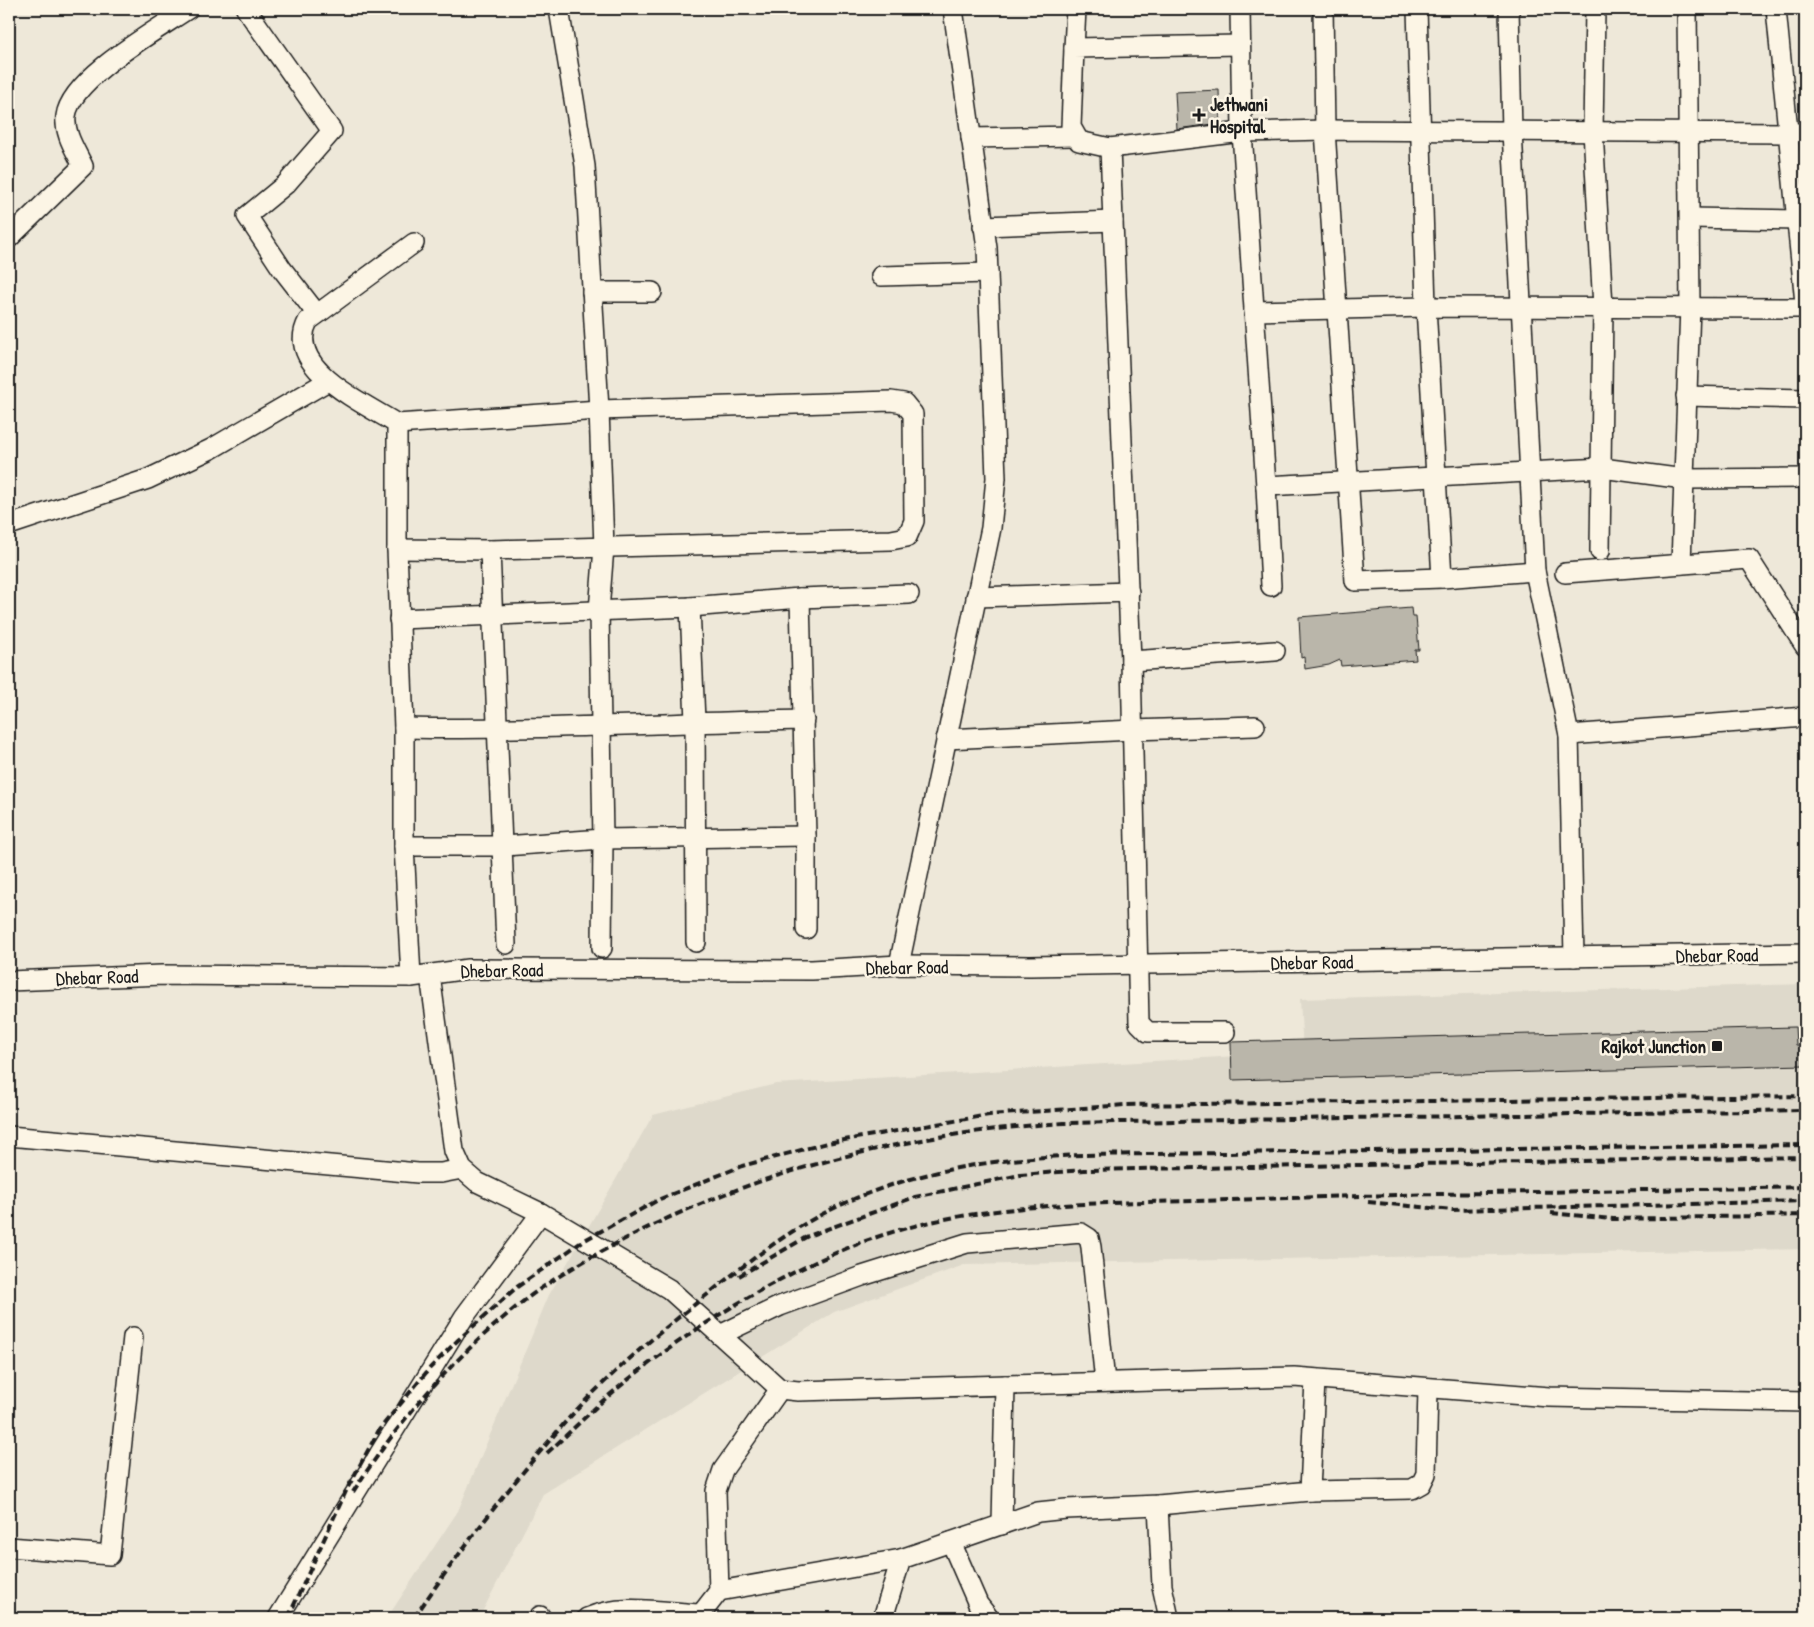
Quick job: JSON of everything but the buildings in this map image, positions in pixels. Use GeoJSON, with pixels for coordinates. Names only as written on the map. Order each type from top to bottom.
{"type":"FeatureCollection","features":[{"type":"Feature","properties":{"kind":"street"},"geometry":{"type":"LineString","coordinates":[[9,238],[83,166],[68,134],[66,116],[73,96],[90,77],[188,9]]}},
{"type":"Feature","properties":{"kind":"street"},"geometry":{"type":"LineString","coordinates":[[246,9],[332,131],[286,184],[247,216],[282,270],[317,314]]}},
{"type":"Feature","properties":{"kind":"street"},"geometry":{"type":"LineString","coordinates":[[559,9],[585,166],[599,410],[604,547],[599,611],[602,726],[602,948]]}},
{"type":"Feature","properties":{"kind":"street"},"geometry":{"type":"LineString","coordinates":[[1076,9],[1071,127],[1074,136],[1079,141],[1110,148],[1242,132],[1325,130],[1797,132]]}},
{"type":"Feature","properties":{"kind":"street"},"geometry":{"type":"LineString","coordinates":[[1240,9],[1242,132],[1271,586]]}},
{"type":"Feature","properties":{"kind":"street"},"geometry":{"type":"LineString","coordinates":[[1322,9],[1325,130],[1355,581],[1442,578],[1535,571]]}},
{"type":"Feature","properties":{"kind":"street"},"geometry":{"type":"LineString","coordinates":[[1417,9],[1426,307],[1442,578]]}},
{"type":"Feature","properties":{"kind":"street"},"geometry":{"type":"LineString","coordinates":[[1510,9],[1512,131],[1535,571],[1569,735],[1574,957]]}},
{"type":"Feature","properties":{"kind":"street"},"geometry":{"type":"LineString","coordinates":[[1595,9],[1593,131],[1602,307],[1600,551]]}},
{"type":"Feature","properties":{"kind":"street"},"geometry":{"type":"LineString","coordinates":[[1681,564],[1690,306],[1690,132],[1687,9]]}},
{"type":"Feature","properties":{"kind":"street"},"geometry":{"type":"LineString","coordinates":[[1781,9],[1797,132],[1796,220],[1805,303]]}},
{"type":"Feature","properties":{"kind":"street"},"geometry":{"type":"LineString","coordinates":[[899,965],[991,528],[996,478],[988,273],[984,226],[954,13]]}},
{"type":"Feature","properties":{"kind":"street"},"geometry":{"type":"LineString","coordinates":[[1074,48],[1240,44]]}},
{"type":"Feature","properties":{"kind":"street"},"geometry":{"type":"LineString","coordinates":[[971,138],[1074,136]]}},
{"type":"Feature","properties":{"kind":"street"},"geometry":{"type":"LineString","coordinates":[[1110,148],[1132,661],[1139,1023],[1148,1032],[1225,1032]]}},
{"type":"Feature","properties":{"kind":"street"},"geometry":{"type":"LineString","coordinates":[[1690,218],[1796,220]]}},
{"type":"Feature","properties":{"kind":"street"},"geometry":{"type":"LineString","coordinates":[[984,226],[1113,221]]}},
{"type":"Feature","properties":{"kind":"street"},"geometry":{"type":"LineString","coordinates":[[397,549],[490,550],[891,540],[907,536],[914,521],[912,414],[904,403],[891,401],[599,410],[398,424],[328,381],[309,360],[302,344],[302,332],[308,321],[414,243]]}},
{"type":"Feature","properties":{"kind":"street"},"geometry":{"type":"LineString","coordinates":[[881,276],[988,273]]}},
{"type":"Feature","properties":{"kind":"street"},"geometry":{"type":"LineString","coordinates":[[592,292],[652,292]]}},
{"type":"Feature","properties":{"kind":"street"},"geometry":{"type":"LineString","coordinates":[[1254,311],[1426,307],[1690,306],[1805,308]]}},
{"type":"Feature","properties":{"kind":"street"},"geometry":{"type":"LineString","coordinates":[[11,518],[148,479],[211,449],[328,381]]}},
{"type":"Feature","properties":{"kind":"street"},"geometry":{"type":"LineString","coordinates":[[1686,396],[1805,399]]}},
{"type":"Feature","properties":{"kind":"street"},"geometry":{"type":"LineString","coordinates":[[398,424],[397,549],[404,728],[404,846],[411,977]]}},
{"type":"Feature","properties":{"kind":"street"},"geometry":{"type":"LineString","coordinates":[[1266,486],[1436,478],[1530,470],[1602,468],[1684,479],[1805,478]]}},
{"type":"Feature","properties":{"kind":"street"},"geometry":{"type":"LineString","coordinates":[[490,550],[504,846],[506,944]]}},
{"type":"Feature","properties":{"kind":"street"},"geometry":{"type":"LineString","coordinates":[[1565,573],[1749,559],[1805,646]]}},
{"type":"Feature","properties":{"kind":"street"},"geometry":{"type":"LineString","coordinates":[[976,597],[1129,592]]}},
{"type":"Feature","properties":{"kind":"street"},"geometry":{"type":"LineString","coordinates":[[399,620],[690,607],[800,598],[909,594]]}},
{"type":"Feature","properties":{"kind":"street"},"geometry":{"type":"LineString","coordinates":[[800,598],[804,720],[806,929]]}},
{"type":"Feature","properties":{"kind":"street"},"geometry":{"type":"LineString","coordinates":[[690,607],[695,721],[696,942]]}},
{"type":"Feature","properties":{"kind":"street"},"geometry":{"type":"LineString","coordinates":[[1132,661],[1275,651]]}},
{"type":"Feature","properties":{"kind":"street"},"geometry":{"type":"LineString","coordinates":[[1569,735],[1805,717]]}},
{"type":"Feature","properties":{"kind":"street"},"geometry":{"type":"LineString","coordinates":[[404,728],[498,730],[695,721],[804,720]]}},
{"type":"Feature","properties":{"kind":"street"},"geometry":{"type":"LineString","coordinates":[[946,739],[1255,726]]}},
{"type":"Feature","properties":{"kind":"street"},"geometry":{"type":"LineString","coordinates":[[404,846],[504,846],[603,839],[806,836]]}},
{"type":"Feature","properties":{"kind":"street","name":"Dhebar Road"},"geometry":{"type":"LineString","coordinates":[[9,981],[162,975],[411,977],[468,969],[812,970],[899,965],[1138,965],[1805,954]]}},
{"type":"Feature","properties":{"kind":"street"},"geometry":{"type":"LineString","coordinates":[[430,975],[454,1151],[462,1169],[477,1182],[541,1213],[669,1289],[780,1389],[798,1391],[1294,1377],[1549,1397],[1805,1402]]}},
{"type":"Feature","properties":{"kind":"street"},"geometry":{"type":"LineString","coordinates":[[9,1136],[418,1172],[441,1173],[462,1169]]}},
{"type":"Feature","properties":{"kind":"street"},"geometry":{"type":"LineString","coordinates":[[278,1618],[464,1317],[541,1213]]}},
{"type":"Feature","properties":{"kind":"street"},"geometry":{"type":"LineString","coordinates":[[720,1335],[780,1306],[862,1276],[967,1243],[1081,1233],[1089,1238],[1091,1247],[1105,1382]]}},
{"type":"Feature","properties":{"kind":"street"},"geometry":{"type":"LineString","coordinates":[[9,1547],[110,1555],[133,1337]]}},
{"type":"Feature","properties":{"kind":"street"},"geometry":{"type":"LineString","coordinates":[[1310,1491],[1316,1380]]}},
{"type":"Feature","properties":{"kind":"street"},"geometry":{"type":"LineString","coordinates":[[1002,1525],[1005,1385]]}},
{"type":"Feature","properties":{"kind":"street"},"geometry":{"type":"LineString","coordinates":[[586,1618],[614,1612],[643,1610],[698,1616],[719,1591],[901,1559],[1038,1512],[1158,1505],[1310,1491],[1412,1489],[1422,1484],[1426,1474],[1428,1388]]}},
{"type":"Feature","properties":{"kind":"street"},"geometry":{"type":"LineString","coordinates":[[719,1591],[716,1491],[723,1470],[780,1389]]}},
{"type":"Feature","properties":{"kind":"street"},"geometry":{"type":"LineString","coordinates":[[1158,1505],[1162,1586],[1169,1618]]}},
{"type":"Feature","properties":{"kind":"street"},"geometry":{"type":"LineString","coordinates":[[951,1542],[978,1604],[988,1618]]}},
{"type":"Feature","properties":{"kind":"street"},"geometry":{"type":"LineString","coordinates":[[883,1618],[901,1559]]}},
{"type":"Feature","properties":{"kind":"shaded area"},"geometry":{"type":"Polygon","coordinates":[[[1805,984],[1805,1249],[964,1265],[834,1312],[543,1494],[479,1618],[387,1618],[458,1511],[549,1295],[653,1115],[776,1084],[1303,1052],[1300,999],[1805,984]]]}},
{"type":"Feature","properties":{"kind":"railway"},"geometry":{"type":"LineString","coordinates":[[288,1618],[347,1489],[379,1430],[430,1368],[458,1340],[517,1287],[583,1241],[660,1199],[742,1166],[827,1143],[989,1115],[1125,1105],[1805,1096]]}},
{"type":"Feature","properties":{"kind":"railway"},"geometry":{"type":"LineString","coordinates":[[353,1492],[388,1441],[447,1371],[491,1328],[541,1288],[597,1254],[677,1214],[730,1192],[838,1158],[950,1135],[1064,1123],[1805,1110]]}},
{"type":"Feature","properties":{"kind":"railway"},"geometry":{"type":"LineString","coordinates":[[414,1618],[504,1495],[562,1426],[596,1390],[632,1357],[728,1279],[784,1237],[824,1213],[895,1184],[974,1165],[1028,1158],[1082,1155],[1805,1145]]}},
{"type":"Feature","properties":{"kind":"railway"},"geometry":{"type":"LineString","coordinates":[[739,1276],[808,1236],[915,1197],[1020,1175],[1084,1170],[1805,1157]]}},
{"type":"Feature","properties":{"kind":"railway"},"geometry":{"type":"LineString","coordinates":[[547,1453],[606,1398],[635,1374],[733,1306],[803,1268],[839,1252],[874,1238],[917,1225],[961,1216],[1006,1210],[1096,1203],[1805,1187]]}},
{"type":"Feature","properties":{"kind":"railway"},"geometry":{"type":"LineString","coordinates":[[1368,1202],[1452,1210],[1805,1201]]}},
{"type":"Feature","properties":{"kind":"railway"},"geometry":{"type":"LineString","coordinates":[[1551,1213],[1613,1219],[1805,1215]]}},
{"type":"Feature","properties":{"kind":"place","name":"Jethwani Hospital"},"geometry":{"type":"Point","coordinates":[1199,115]}},
{"type":"Feature","properties":{"kind":"place","name":"Rajkot Junction"},"geometry":{"type":"Point","coordinates":[1717,1046]}}]}
